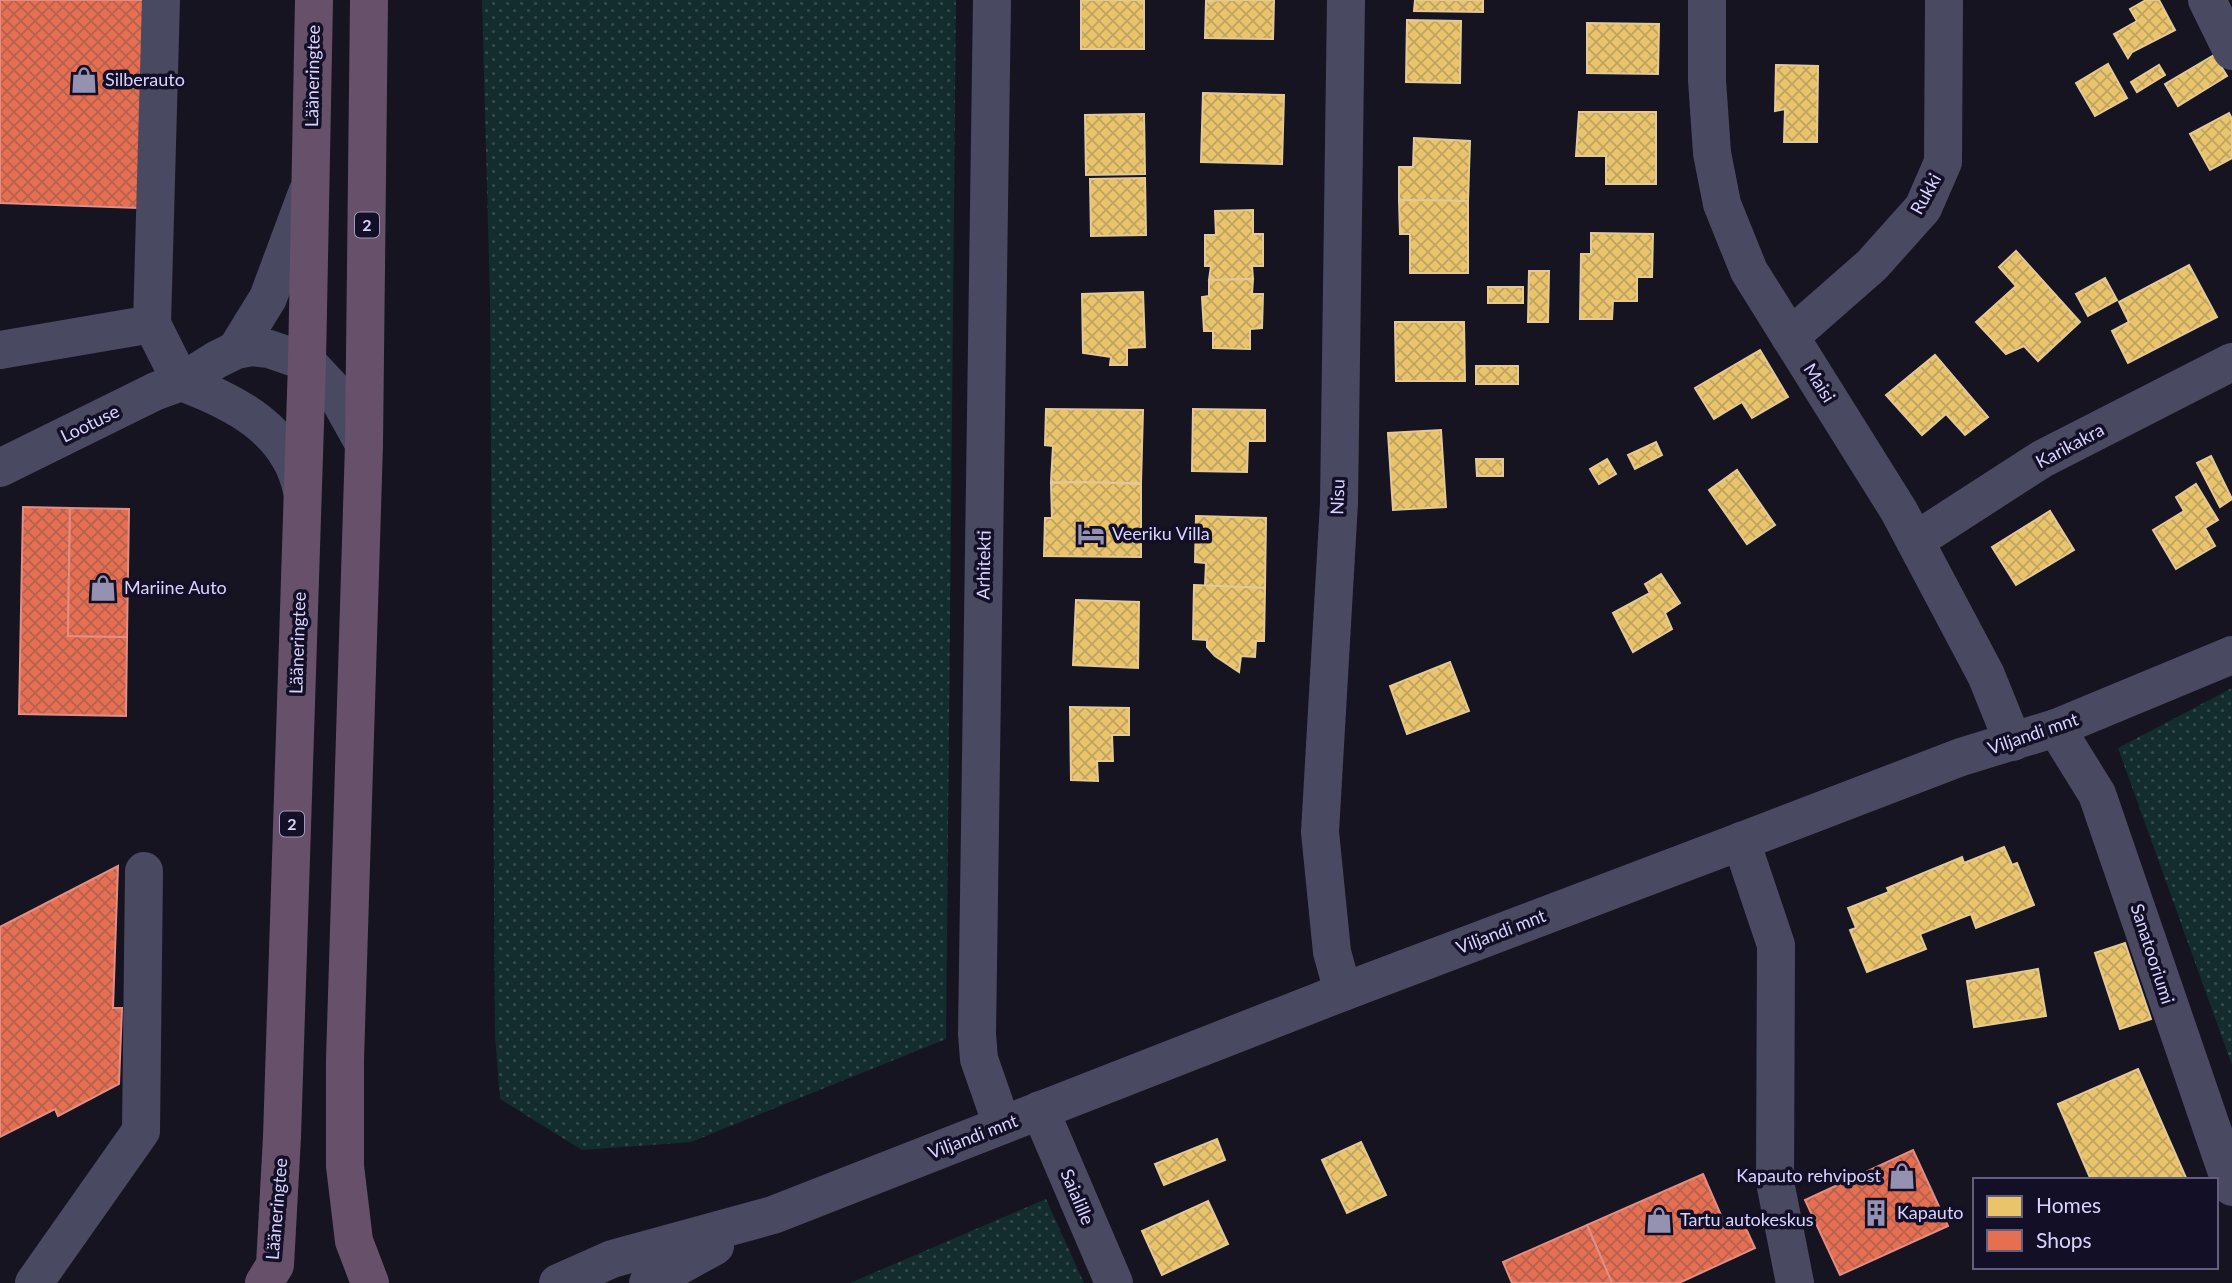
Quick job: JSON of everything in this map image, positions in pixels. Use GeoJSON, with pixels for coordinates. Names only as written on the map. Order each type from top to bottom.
{"type":"FeatureCollection","features":[{"type":"Feature","properties":{"kind":"highway","name":"Lääneringtee"},"geometry":{"type":"LineString","coordinates":[[264,1283],[275,1265],[282,1137],[307,362],[314,0]]}},
{"type":"Feature","properties":{"kind":"highway","name":"2"},"geometry":{"type":"LineString","coordinates":[[369,0],[364,444],[346,1046],[345,1166],[354,1241],[370,1283]]}},
{"type":"Feature","properties":{"kind":"street"},"geometry":{"type":"LineString","coordinates":[[161,0],[152,324],[181,382],[232,403],[268,429],[291,456],[299,473],[302,491]]}},
{"type":"Feature","properties":{"kind":"street","name":"Arhitekti"},"geometry":{"type":"LineString","coordinates":[[992,0],[977,1034],[979,1059],[1002,1125]]}},
{"type":"Feature","properties":{"kind":"street","name":"Nisu"},"geometry":{"type":"LineString","coordinates":[[1343,992],[1332,952],[1320,832],[1339,503],[1346,0]]}},
{"type":"Feature","properties":{"kind":"street","name":"Maisi"},"geometry":{"type":"LineString","coordinates":[[1707,0],[1712,153],[1722,204],[1748,271],[1899,511],[1986,675],[2013,743]]}},
{"type":"Feature","properties":{"kind":"street","name":"Rukki"},"geometry":{"type":"LineString","coordinates":[[1790,337],[1872,265],[1923,208],[1943,162],[1944,0]]}},
{"type":"Feature","properties":{"kind":"street"},"geometry":{"type":"LineString","coordinates":[[2207,0],[2232,51]]}},
{"type":"Feature","properties":{"kind":"street"},"geometry":{"type":"LineString","coordinates":[[236,350],[272,287],[310,184]]}},
{"type":"Feature","properties":{"kind":"street"},"geometry":{"type":"LineString","coordinates":[[0,349],[152,324]]}},
{"type":"Feature","properties":{"kind":"street","name":"Lootuse"},"geometry":{"type":"LineString","coordinates":[[0,468],[156,391],[181,382],[236,350],[251,347],[269,349],[307,362]]}},
{"type":"Feature","properties":{"kind":"street"},"geometry":{"type":"LineString","coordinates":[[307,362],[335,392],[364,444]]}},
{"type":"Feature","properties":{"kind":"street","name":"Karikakra"},"geometry":{"type":"LineString","coordinates":[[1915,541],[2042,460],[2232,362]]}},
{"type":"Feature","properties":{"kind":"street","name":"Viljandi mnt"},"geometry":{"type":"LineString","coordinates":[[558,1283],[612,1259],[773,1215],[1343,992],[1961,757],[2056,728],[2232,655]]}},
{"type":"Feature","properties":{"kind":"street","name":"Sanatooriumi"},"geometry":{"type":"LineString","coordinates":[[2056,728],[2097,794],[2232,1187]]}},
{"type":"Feature","properties":{"kind":"street"},"geometry":{"type":"LineString","coordinates":[[1741,841],[1776,945],[1775,1182],[1795,1283]]}},
{"type":"Feature","properties":{"kind":"street"},"geometry":{"type":"LineString","coordinates":[[34,1283],[141,1131],[144,870]]}},
{"type":"Feature","properties":{"kind":"street","name":"Saialille"},"geometry":{"type":"LineString","coordinates":[[1041,1110],[1114,1283]]}},
{"type":"Feature","properties":{"kind":"street","name":"Viljandi mnt"},"geometry":{"type":"LineString","coordinates":[[648,1283],[773,1215]]}},
{"type":"Feature","properties":{"kind":"green space"},"geometry":{"type":"Polygon","coordinates":[[[482,0],[956,0],[946,1039],[691,1142],[582,1150],[500,1099],[495,1036],[490,299],[482,0]]]}},
{"type":"Feature","properties":{"kind":"green space"},"geometry":{"type":"Polygon","coordinates":[[[2232,688],[2232,1065],[2118,748],[2232,688]]]}},
{"type":"Feature","properties":{"kind":"green space"},"geometry":{"type":"Polygon","coordinates":[[[1046,1199],[1084,1283],[850,1283],[1046,1199]]]}},
{"type":"Feature","properties":{"kind":"building: Homes"},"geometry":{"type":"Polygon","coordinates":[[[1081,0],[1144,0],[1144,49],[1081,49],[1081,0]]]}},
{"type":"Feature","properties":{"kind":"building: Homes"},"geometry":{"type":"Polygon","coordinates":[[[1274,0],[1273,39],[1205,38],[1206,1],[1274,0]]]}},
{"type":"Feature","properties":{"kind":"building: Homes"},"geometry":{"type":"Polygon","coordinates":[[[1415,0],[1483,0],[1483,12],[1414,11],[1415,0]]]}},
{"type":"Feature","properties":{"kind":"building: Homes"},"geometry":{"type":"Polygon","coordinates":[[[2146,0],[2159,0],[2175,30],[2132,52],[2128,58],[2114,34],[2137,21],[2130,9],[2146,0]]]}},
{"type":"Feature","properties":{"kind":"building: Homes"},"geometry":{"type":"Polygon","coordinates":[[[1407,20],[1461,21],[1460,83],[1406,82],[1407,20]]]}},
{"type":"Feature","properties":{"kind":"building: Homes"},"geometry":{"type":"Polygon","coordinates":[[[1587,23],[1659,24],[1658,74],[1587,73],[1587,23]]]}},
{"type":"Feature","properties":{"kind":"building: Homes"},"geometry":{"type":"Polygon","coordinates":[[[2214,55],[2227,76],[2178,106],[2165,84],[2214,55]]]}},
{"type":"Feature","properties":{"kind":"building: Homes"},"geometry":{"type":"Polygon","coordinates":[[[2108,64],[2127,98],[2095,116],[2076,83],[2108,64]]]}},
{"type":"Feature","properties":{"kind":"building: Homes"},"geometry":{"type":"Polygon","coordinates":[[[1776,65],[1818,66],[1817,142],[1784,142],[1785,109],[1775,111],[1776,65]]]}},
{"type":"Feature","properties":{"kind":"building: Homes"},"geometry":{"type":"Polygon","coordinates":[[[2159,65],[2165,75],[2137,92],[2131,82],[2159,65]]]}},
{"type":"Feature","properties":{"kind":"building: Homes"},"geometry":{"type":"Polygon","coordinates":[[[1203,93],[1284,95],[1282,164],[1201,162],[1203,93]]]}},
{"type":"Feature","properties":{"kind":"building: Homes"},"geometry":{"type":"Polygon","coordinates":[[[1579,112],[1656,112],[1656,184],[1606,184],[1606,156],[1576,156],[1579,112]]]}},
{"type":"Feature","properties":{"kind":"building: Homes"},"geometry":{"type":"Polygon","coordinates":[[[2229,113],[2232,119],[2232,158],[2210,170],[2190,134],[2229,113]]]}},
{"type":"Feature","properties":{"kind":"building: Homes"},"geometry":{"type":"Polygon","coordinates":[[[1144,114],[1145,174],[1086,175],[1085,115],[1144,114]]]}},
{"type":"Feature","properties":{"kind":"building: Homes"},"geometry":{"type":"Polygon","coordinates":[[[1414,138],[1470,141],[1468,201],[1399,200],[1399,167],[1413,167],[1414,138]]]}},
{"type":"Feature","properties":{"kind":"building: Homes"},"geometry":{"type":"Polygon","coordinates":[[[1145,178],[1146,235],[1091,236],[1090,179],[1145,178]]]}},
{"type":"Feature","properties":{"kind":"building: Homes"},"geometry":{"type":"Polygon","coordinates":[[[1399,200],[1468,201],[1468,273],[1410,273],[1410,234],[1400,234],[1399,200]]]}},
{"type":"Feature","properties":{"kind":"building: Homes"},"geometry":{"type":"Polygon","coordinates":[[[1253,210],[1253,234],[1263,234],[1263,266],[1252,266],[1253,279],[1209,280],[1211,266],[1205,266],[1205,235],[1216,235],[1215,211],[1253,210]]]}},
{"type":"Feature","properties":{"kind":"building: Homes"},"geometry":{"type":"Polygon","coordinates":[[[1591,233],[1653,234],[1652,277],[1637,277],[1637,301],[1613,301],[1612,319],[1580,319],[1581,254],[1591,254],[1591,233]]]}},
{"type":"Feature","properties":{"kind":"building: Homes"},"geometry":{"type":"Polygon","coordinates":[[[2016,251],[2080,322],[2038,361],[2024,346],[2006,354],[1976,322],[2016,286],[1999,267],[2016,251]]]}},
{"type":"Feature","properties":{"kind":"building: Homes"},"geometry":{"type":"Polygon","coordinates":[[[2189,265],[2217,317],[2128,363],[2112,331],[2129,322],[2119,302],[2189,265]]]}},
{"type":"Feature","properties":{"kind":"building: Homes"},"geometry":{"type":"Polygon","coordinates":[[[1529,271],[1549,271],[1548,322],[1528,322],[1529,271]]]}},
{"type":"Feature","properties":{"kind":"building: Homes"},"geometry":{"type":"Polygon","coordinates":[[[2105,278],[2117,300],[2088,316],[2076,294],[2105,278]]]}},
{"type":"Feature","properties":{"kind":"building: Homes"},"geometry":{"type":"Polygon","coordinates":[[[1253,279],[1252,294],[1263,294],[1262,328],[1250,329],[1250,349],[1213,348],[1213,331],[1204,331],[1202,297],[1209,296],[1209,280],[1253,279]]]}},
{"type":"Feature","properties":{"kind":"building: Homes"},"geometry":{"type":"Polygon","coordinates":[[[1488,287],[1523,287],[1523,303],[1488,303],[1488,287]]]}},
{"type":"Feature","properties":{"kind":"building: Homes"},"geometry":{"type":"Polygon","coordinates":[[[1143,292],[1145,347],[1127,348],[1127,365],[1110,365],[1111,357],[1083,353],[1082,294],[1143,292]]]}},
{"type":"Feature","properties":{"kind":"building: Homes"},"geometry":{"type":"Polygon","coordinates":[[[1395,322],[1464,322],[1465,381],[1396,381],[1395,322]]]}},
{"type":"Feature","properties":{"kind":"building: Homes"},"geometry":{"type":"Polygon","coordinates":[[[1760,350],[1788,397],[1752,418],[1742,402],[1714,419],[1695,388],[1760,350]]]}},
{"type":"Feature","properties":{"kind":"building: Homes"},"geometry":{"type":"Polygon","coordinates":[[[1935,355],[1988,417],[1965,435],[1946,414],[1922,435],[1886,395],[1935,355]]]}},
{"type":"Feature","properties":{"kind":"building: Homes"},"geometry":{"type":"Polygon","coordinates":[[[1476,366],[1518,366],[1518,384],[1476,384],[1476,366]]]}},
{"type":"Feature","properties":{"kind":"building: Homes"},"geometry":{"type":"Polygon","coordinates":[[[1046,409],[1143,410],[1141,483],[1051,482],[1053,446],[1045,445],[1046,409]]]}},
{"type":"Feature","properties":{"kind":"building: Homes"},"geometry":{"type":"Polygon","coordinates":[[[1193,409],[1265,410],[1265,441],[1248,441],[1247,472],[1192,471],[1193,409]]]}},
{"type":"Feature","properties":{"kind":"building: Homes"},"geometry":{"type":"Polygon","coordinates":[[[1441,430],[1446,507],[1393,510],[1388,433],[1441,430]]]}},
{"type":"Feature","properties":{"kind":"building: Homes"},"geometry":{"type":"Polygon","coordinates":[[[1656,442],[1662,455],[1635,469],[1628,455],[1656,442]]]}},
{"type":"Feature","properties":{"kind":"building: Homes"},"geometry":{"type":"Polygon","coordinates":[[[2211,456],[2232,499],[2220,507],[2197,463],[2211,456]]]}},
{"type":"Feature","properties":{"kind":"building: Homes"},"geometry":{"type":"Polygon","coordinates":[[[1476,459],[1503,459],[1503,476],[1477,476],[1476,459]]]}},
{"type":"Feature","properties":{"kind":"building: Homes"},"geometry":{"type":"Polygon","coordinates":[[[1607,459],[1616,474],[1599,484],[1590,469],[1607,459]]]}},
{"type":"Feature","properties":{"kind":"building: Homes"},"geometry":{"type":"Polygon","coordinates":[[[1737,470],[1775,525],[1747,544],[1709,490],[1737,470]]]}},
{"type":"Feature","properties":{"kind":"building: Homes"},"geometry":{"type":"Polygon","coordinates":[[[1051,483],[1141,484],[1141,557],[1044,556],[1045,518],[1052,518],[1051,483]]]}},
{"type":"Feature","properties":{"kind":"building: Homes"},"geometry":{"type":"Polygon","coordinates":[[[2196,484],[2218,520],[2205,528],[2215,546],[2176,569],[2153,530],[2184,511],[2176,497],[2196,484]]]}},
{"type":"Feature","properties":{"kind":"building: Homes"},"geometry":{"type":"Polygon","coordinates":[[[2050,511],[2074,550],[2016,585],[1992,547],[2050,511]]]}},
{"type":"Feature","properties":{"kind":"building: Homes"},"geometry":{"type":"Polygon","coordinates":[[[1196,516],[1266,518],[1265,588],[1205,586],[1206,563],[1195,562],[1196,516]]]}},
{"type":"Feature","properties":{"kind":"building: Homes"},"geometry":{"type":"Polygon","coordinates":[[[1661,574],[1680,603],[1665,613],[1672,629],[1633,652],[1613,613],[1650,593],[1645,584],[1661,574]]]}},
{"type":"Feature","properties":{"kind":"building: Homes"},"geometry":{"type":"Polygon","coordinates":[[[1194,585],[1265,588],[1264,641],[1256,641],[1255,657],[1241,656],[1239,672],[1215,656],[1207,647],[1207,640],[1193,639],[1194,585]]]}},
{"type":"Feature","properties":{"kind":"building: Homes"},"geometry":{"type":"Polygon","coordinates":[[[1076,600],[1139,602],[1138,668],[1073,665],[1076,600]]]}},
{"type":"Feature","properties":{"kind":"building: Homes"},"geometry":{"type":"Polygon","coordinates":[[[1450,662],[1469,711],[1407,734],[1390,686],[1450,662]]]}},
{"type":"Feature","properties":{"kind":"building: Homes"},"geometry":{"type":"Polygon","coordinates":[[[1070,707],[1129,708],[1129,735],[1112,735],[1113,761],[1097,761],[1098,781],[1071,780],[1070,707]]]}},
{"type":"Feature","properties":{"kind":"building: Homes"},"geometry":{"type":"Polygon","coordinates":[[[2004,847],[2012,865],[2017,863],[2034,905],[1976,928],[1971,914],[1920,934],[1926,949],[1867,972],[1850,930],[1856,928],[1848,908],[1889,892],[1887,888],[1962,857],[1964,863],[2004,847]]]}},
{"type":"Feature","properties":{"kind":"building: Homes"},"geometry":{"type":"Polygon","coordinates":[[[2125,943],[2151,1019],[2120,1029],[2095,953],[2125,943]]]}},
{"type":"Feature","properties":{"kind":"building: Homes"},"geometry":{"type":"Polygon","coordinates":[[[2038,969],[2046,1016],[1974,1027],[1967,981],[2038,969]]]}},
{"type":"Feature","properties":{"kind":"building: Homes"},"geometry":{"type":"Polygon","coordinates":[[[2138,1069],[2186,1178],[2090,1178],[2058,1104],[2138,1069]]]}},
{"type":"Feature","properties":{"kind":"building: Homes"},"geometry":{"type":"Polygon","coordinates":[[[1217,1139],[1225,1160],[1164,1185],[1155,1164],[1217,1139]]]}},
{"type":"Feature","properties":{"kind":"building: Homes"},"geometry":{"type":"Polygon","coordinates":[[[1361,1142],[1386,1195],[1347,1213],[1322,1160],[1361,1142]]]}},
{"type":"Feature","properties":{"kind":"building: Homes"},"geometry":{"type":"Polygon","coordinates":[[[1208,1201],[1228,1244],[1162,1275],[1142,1231],[1208,1201]]]}},
{"type":"Feature","properties":{"kind":"building: Shops"},"geometry":{"type":"Polygon","coordinates":[[[0,0],[145,0],[138,208],[0,203],[0,0]]]}},
{"type":"Feature","properties":{"kind":"building: Shops"},"geometry":{"type":"Polygon","coordinates":[[[23,507],[70,508],[68,636],[127,637],[126,716],[19,714],[23,507]]]}},
{"type":"Feature","properties":{"kind":"building: Shops"},"geometry":{"type":"Polygon","coordinates":[[[70,508],[129,509],[127,637],[68,636],[70,508]]]}},
{"type":"Feature","properties":{"kind":"building: Shops"},"geometry":{"type":"Polygon","coordinates":[[[118,866],[113,1008],[122,1008],[119,1084],[58,1116],[55,1109],[0,1137],[0,927],[118,866]]]}},
{"type":"Feature","properties":{"kind":"building: Shops","name":"Kapauto"},"geometry":{"type":"Polygon","coordinates":[[[1913,1150],[1948,1226],[1840,1275],[1805,1200],[1913,1150]]]}},
{"type":"Feature","properties":{"kind":"building: Shops"},"geometry":{"type":"Polygon","coordinates":[[[1703,1174],[1727,1229],[1743,1222],[1755,1248],[1679,1283],[1612,1283],[1587,1225],[1703,1174]]]}},
{"type":"Feature","properties":{"kind":"building: Shops"},"geometry":{"type":"Polygon","coordinates":[[[1587,1225],[1612,1283],[1512,1283],[1503,1262],[1587,1225]]]}},
{"type":"Feature","properties":{"kind":"place","name":"Silberauto"},"geometry":{"type":"Point","coordinates":[84,80]}},
{"type":"Feature","properties":{"kind":"place","name":"Veeriku Villa"},"geometry":{"type":"Point","coordinates":[1091,534]}},
{"type":"Feature","properties":{"kind":"place","name":"Mariine Auto"},"geometry":{"type":"Point","coordinates":[103,588]}},
{"type":"Feature","properties":{"kind":"place","name":"Kapauto rehvipost"},"geometry":{"type":"Point","coordinates":[1902,1176]}},
{"type":"Feature","properties":{"kind":"place","name":"Kapauto"},"geometry":{"type":"Point","coordinates":[1876,1213]}},
{"type":"Feature","properties":{"kind":"place","name":"Tartu autokeskus"},"geometry":{"type":"Point","coordinates":[1659,1220]}}]}
